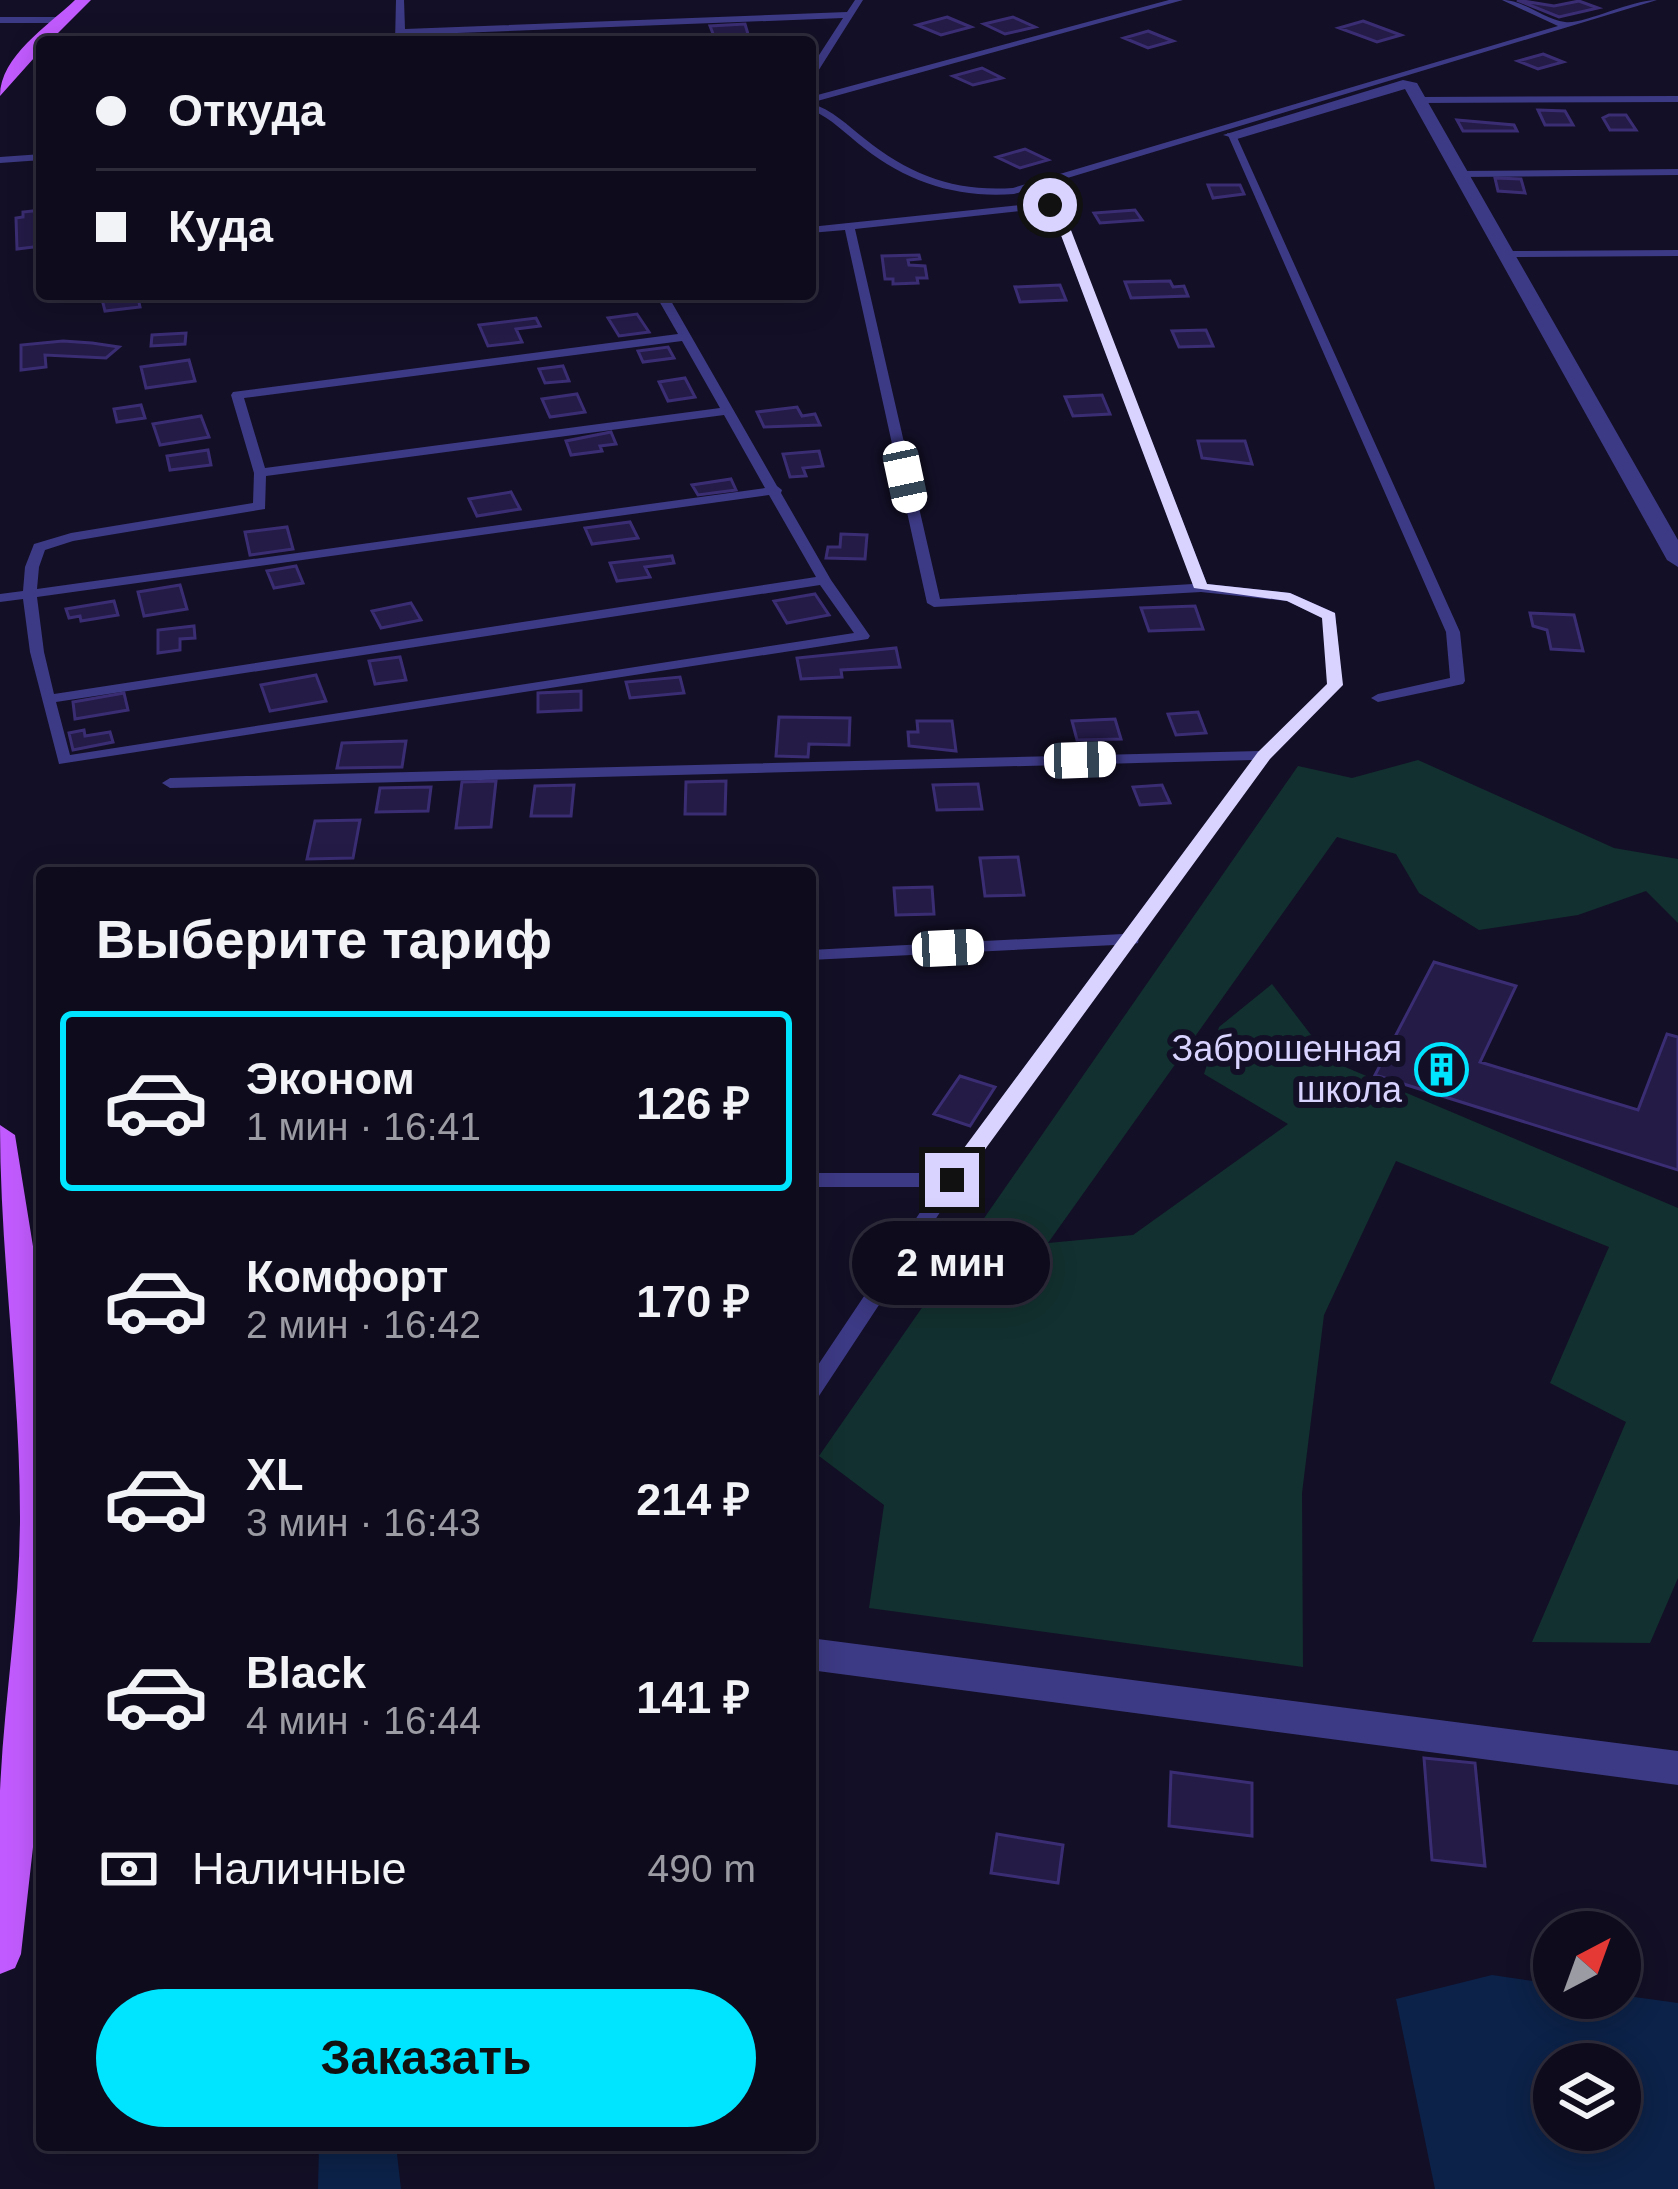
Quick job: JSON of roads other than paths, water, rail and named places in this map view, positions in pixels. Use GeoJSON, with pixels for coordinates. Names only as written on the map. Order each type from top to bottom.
{"type":"FeatureCollection","features":[{"type":"Feature","properties":{"kind":"main road"},"geometry":{"type":"LineString","coordinates":[[44,36],[84,0]]}},
{"type":"Feature","properties":{"kind":"main road"},"geometry":{"type":"LineString","coordinates":[[0,92],[36,45]]}},
{"type":"Feature","properties":{"kind":"main road"},"geometry":{"type":"LineString","coordinates":[[0,1136],[29,1356],[36,1517]]}},
{"type":"Feature","properties":{"kind":"main road"},"geometry":{"type":"LineString","coordinates":[[0,1954],[36,1604]]}},
{"type":"Feature","properties":{"kind":"street"},"geometry":{"type":"LineString","coordinates":[[1231,135],[1409,83],[1678,560]]}},
{"type":"Feature","properties":{"kind":"street"},"geometry":{"type":"LineString","coordinates":[[816,1655],[1678,1768]]}},
{"type":"Feature","properties":{"kind":"lane"},"geometry":{"type":"LineString","coordinates":[[400,0],[400,36]]}},
{"type":"Feature","properties":{"kind":"lane"},"geometry":{"type":"LineString","coordinates":[[816,66],[859,0]]}},
{"type":"Feature","properties":{"kind":"lane"},"geometry":{"type":"LineString","coordinates":[[816,101],[1179,0]]}},
{"type":"Feature","properties":{"kind":"lane"},"geometry":{"type":"LineString","coordinates":[[1506,0],[1566,26]]}},
{"type":"Feature","properties":{"kind":"lane"},"geometry":{"type":"LineString","coordinates":[[816,107],[880,156],[946,191],[976,196],[1014,191],[1653,0]]}},
{"type":"Feature","properties":{"kind":"lane"},"geometry":{"type":"LineString","coordinates":[[420,36],[847,15]]}},
{"type":"Feature","properties":{"kind":"lane"},"geometry":{"type":"LineString","coordinates":[[0,20],[60,20]]}},
{"type":"Feature","properties":{"kind":"lane"},"geometry":{"type":"LineString","coordinates":[[1420,100],[1678,99]]}},
{"type":"Feature","properties":{"kind":"lane"},"geometry":{"type":"LineString","coordinates":[[1231,135],[1453,632],[1458,681],[1378,698]]}},
{"type":"Feature","properties":{"kind":"lane"},"geometry":{"type":"LineString","coordinates":[[0,160],[36,157]]}},
{"type":"Feature","properties":{"kind":"lane"},"geometry":{"type":"LineString","coordinates":[[1458,174],[1678,172]]}},
{"type":"Feature","properties":{"kind":"lane"},"geometry":{"type":"LineString","coordinates":[[816,229],[1018,206],[1050,205],[1058,212],[1202,588]]}},
{"type":"Feature","properties":{"kind":"lane"},"geometry":{"type":"LineString","coordinates":[[816,1384],[952,1180],[1264,755],[1335,685],[1330,616],[1290,597],[1202,588],[934,603],[849,225]]}},
{"type":"Feature","properties":{"kind":"lane"},"geometry":{"type":"LineString","coordinates":[[1508,254],[1678,254]]}},
{"type":"Feature","properties":{"kind":"lane"},"geometry":{"type":"LineString","coordinates":[[664,300],[824,580],[863,636],[64,761],[28,596],[31,560],[39,547],[70,537],[260,506],[260,473],[237,395],[682,338]]}},
{"type":"Feature","properties":{"kind":"lane"},"geometry":{"type":"LineString","coordinates":[[260,473],[725,411]]}},
{"type":"Feature","properties":{"kind":"lane"},"geometry":{"type":"LineString","coordinates":[[0,598],[776,490]]}},
{"type":"Feature","properties":{"kind":"lane"},"geometry":{"type":"LineString","coordinates":[[50,699],[824,580]]}},
{"type":"Feature","properties":{"kind":"lane"},"geometry":{"type":"LineString","coordinates":[[170,783],[1264,755]]}},
{"type":"Feature","properties":{"kind":"lane"},"geometry":{"type":"LineString","coordinates":[[816,955],[1132,939]]}},
{"type":"Feature","properties":{"kind":"lane"},"geometry":{"type":"LineString","coordinates":[[816,1180],[952,1180]]}},
{"type":"Feature","properties":{"kind":"water"},"geometry":{"type":"Polygon","coordinates":[[[1492,1975],[1533,1981],[1533,2019],[1641,2019],[1641,1998],[1678,2003],[1678,2189],[1435,2189],[1396,1999],[1492,1975]]]}},
{"type":"Feature","properties":{"kind":"water"},"geometry":{"type":"Polygon","coordinates":[[[319,2151],[397,2151],[401,2189],[318,2189],[319,2151]]]}},
{"type":"Feature","properties":{"kind":"place","name":"Заброшенная школа"},"geometry":{"type":"Point","coordinates":[1441,1069]}}]}
